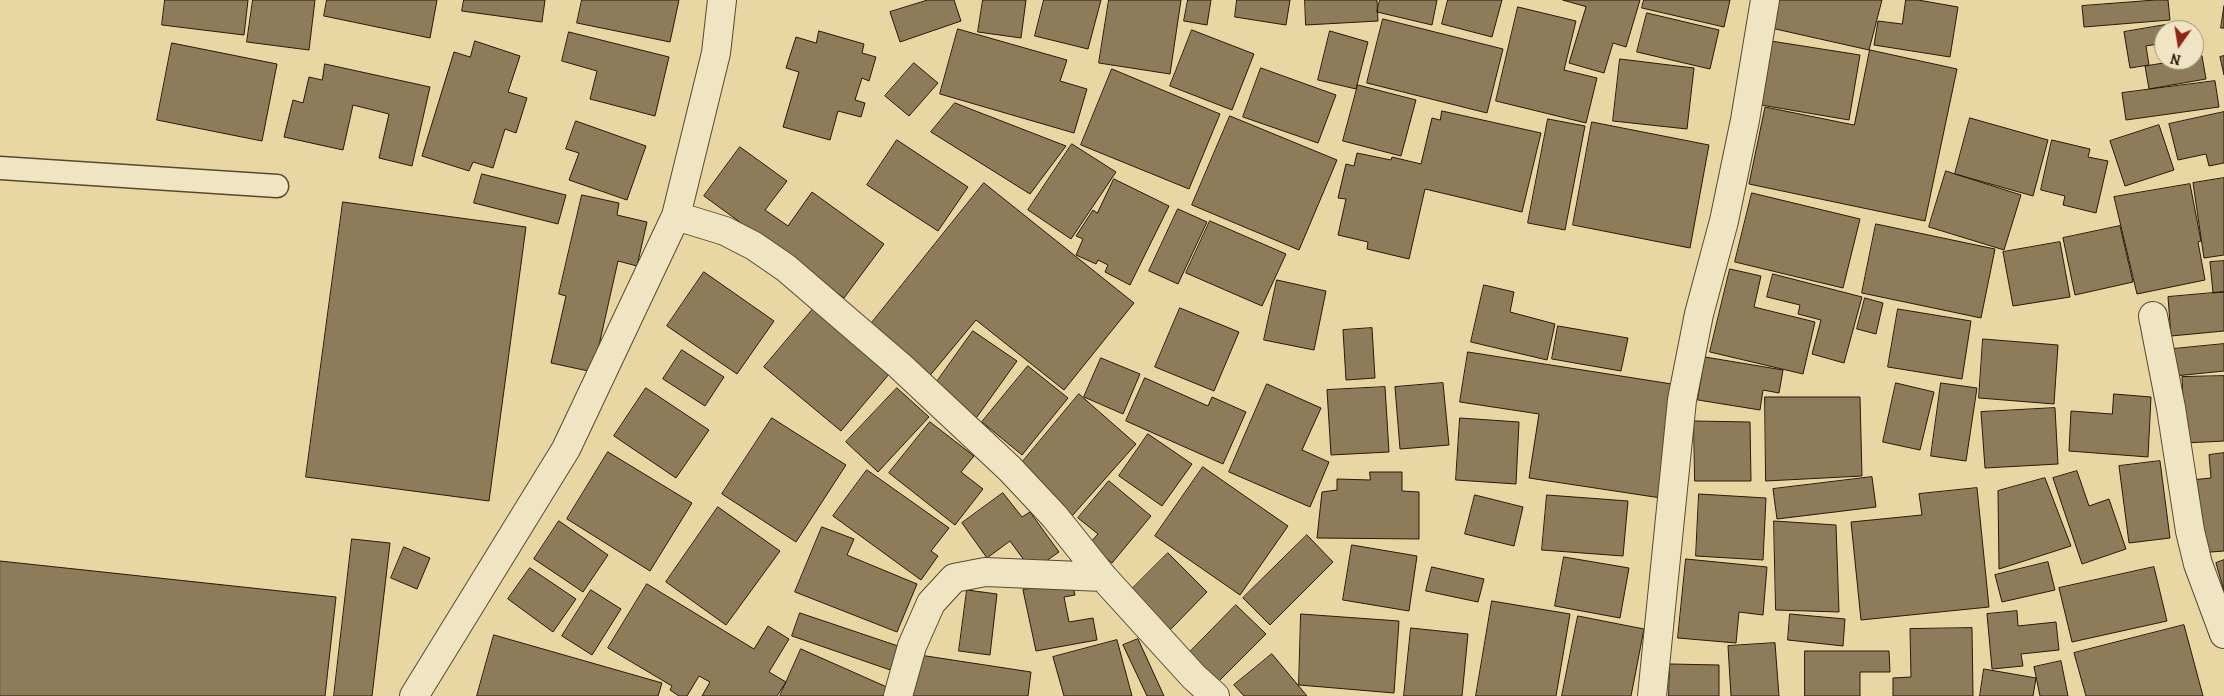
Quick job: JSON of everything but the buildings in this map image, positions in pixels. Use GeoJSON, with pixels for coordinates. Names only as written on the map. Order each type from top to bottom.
{"type":"FeatureCollection","features":[{"type":"Feature","properties":{"kind":"street"},"geometry":{"type":"LineString","coordinates":[[414,696],[566,449],[676,216],[716,53],[722,0]]}},
{"type":"Feature","properties":{"kind":"street"},"geometry":{"type":"LineString","coordinates":[[1652,696],[1682,400],[1699,314],[1724,221],[1745,120],[1765,0]]}},
{"type":"Feature","properties":{"kind":"street"},"geometry":{"type":"LineString","coordinates":[[676,216],[725,231],[754,246],[786,268],[824,299],[900,366],[1010,469],[1056,517],[1103,577],[1194,677],[1215,696]]}},
{"type":"Feature","properties":{"kind":"street"},"geometry":{"type":"LineString","coordinates":[[2153,316],[2171,408],[2190,531],[2198,564],[2224,634]]}},
{"type":"Feature","properties":{"kind":"street"},"geometry":{"type":"LineString","coordinates":[[898,696],[912,646],[927,612],[931,604],[954,578],[985,572],[1103,577]]}},
{"type":"Feature","properties":{"kind":"lane"},"geometry":{"type":"LineString","coordinates":[[0,168],[277,186]]}}]}
